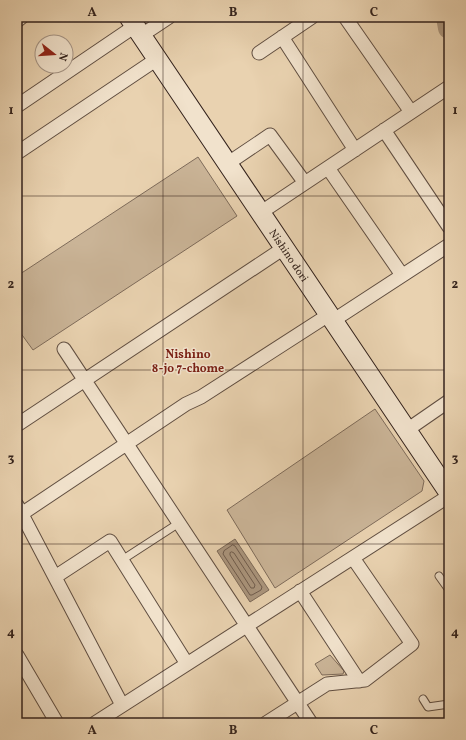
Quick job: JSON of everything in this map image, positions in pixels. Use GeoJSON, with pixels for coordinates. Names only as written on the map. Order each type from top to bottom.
{"type":"FeatureCollection","features":[{"type":"Feature","properties":{"kind":"street"},"geometry":{"type":"LineString","coordinates":[[17,21],[22,17]]}},
{"type":"Feature","properties":{"kind":"street"},"geometry":{"type":"LineString","coordinates":[[17,106],[135,26],[169,17]]}},
{"type":"Feature","properties":{"kind":"street"},"geometry":{"type":"LineString","coordinates":[[259,53],[312,17]]}},
{"type":"Feature","properties":{"kind":"street"},"geometry":{"type":"LineString","coordinates":[[345,17],[412,112]]}},
{"type":"Feature","properties":{"kind":"street","name":"Nishino dori"},"geometry":{"type":"LineString","coordinates":[[135,26],[260,213],[332,317],[449,495]]}},
{"type":"Feature","properties":{"kind":"street"},"geometry":{"type":"LineString","coordinates":[[282,37],[355,150]]}},
{"type":"Feature","properties":{"kind":"street"},"geometry":{"type":"LineString","coordinates":[[17,153],[157,58]]}},
{"type":"Feature","properties":{"kind":"street"},"geometry":{"type":"LineString","coordinates":[[260,213],[449,87]]}},
{"type":"Feature","properties":{"kind":"street"},"geometry":{"type":"LineString","coordinates":[[384,130],[449,227]]}},
{"type":"Feature","properties":{"kind":"street"},"geometry":{"type":"LineString","coordinates":[[227,164],[270,134],[305,183]]}},
{"type":"Feature","properties":{"kind":"street"},"geometry":{"type":"LineString","coordinates":[[328,168],[402,275]]}},
{"type":"Feature","properties":{"kind":"street"},"geometry":{"type":"LineString","coordinates":[[122,706],[19,512],[127,444],[186,404],[201,397],[449,245]]}},
{"type":"Feature","properties":{"kind":"street"},"geometry":{"type":"LineString","coordinates":[[17,425],[284,248]]}},
{"type":"Feature","properties":{"kind":"street"},"geometry":{"type":"LineString","coordinates":[[64,349],[311,723]]}},
{"type":"Feature","properties":{"kind":"street"},"geometry":{"type":"LineString","coordinates":[[407,430],[449,401]]}},
{"type":"Feature","properties":{"kind":"street"},"geometry":{"type":"LineString","coordinates":[[95,723],[449,495]]}},
{"type":"Feature","properties":{"kind":"street"},"geometry":{"type":"LineString","coordinates":[[54,577],[110,541],[186,664]]}},
{"type":"Feature","properties":{"kind":"street"},"geometry":{"type":"LineString","coordinates":[[266,723],[327,684],[365,680],[412,644],[353,558]]}},
{"type":"Feature","properties":{"kind":"street"},"geometry":{"type":"LineString","coordinates":[[300,591],[359,681]]}},
{"type":"Feature","properties":{"kind":"street"},"geometry":{"type":"LineString","coordinates":[[17,655],[57,723]]}},
{"type":"Feature","properties":{"kind":"lane"},"geometry":{"type":"LineString","coordinates":[[122,560],[179,523]]}},
{"type":"Feature","properties":{"kind":"lane"},"geometry":{"type":"LineString","coordinates":[[439,576],[449,590]]}},
{"type":"Feature","properties":{"kind":"lane"},"geometry":{"type":"LineString","coordinates":[[423,699],[428,707],[449,704]]}},
{"type":"Feature","properties":{"kind":"shaded area"},"geometry":{"type":"Polygon","coordinates":[[[198,157],[237,216],[33,350],[17,328],[17,276],[198,157]]]}},
{"type":"Feature","properties":{"kind":"shaded area"},"geometry":{"type":"Polygon","coordinates":[[[375,409],[424,481],[422,491],[275,588],[227,510],[375,409]]]}},
{"type":"Feature","properties":{"kind":"shaded area"},"geometry":{"type":"Polygon","coordinates":[[[330,655],[344,671],[343,674],[322,675],[315,664],[330,655]]]}},
{"type":"Feature","properties":{"kind":"water"},"geometry":{"type":"Polygon","coordinates":[[[235,539],[269,590],[250,602],[217,551],[235,539]]]}},
{"type":"Feature","properties":{"kind":"waterway"},"geometry":{"type":"LineString","coordinates":[[447,17],[449,28]]}},
{"type":"Feature","properties":{"kind":"district","name":"Nishino 8-jo 7-chome"},"geometry":{"type":"Point","coordinates":[188,361]}}]}
